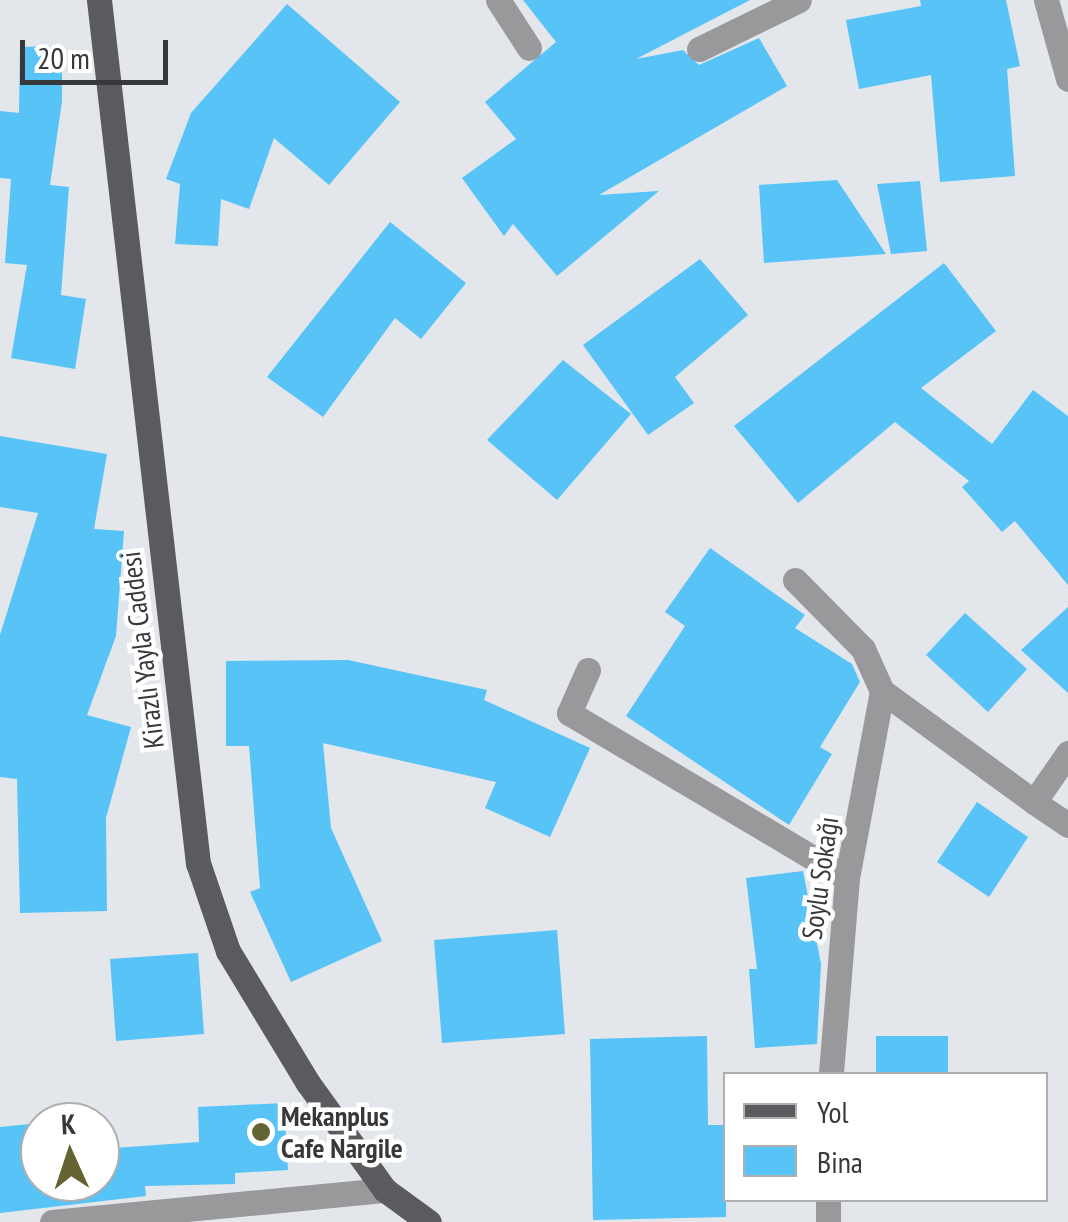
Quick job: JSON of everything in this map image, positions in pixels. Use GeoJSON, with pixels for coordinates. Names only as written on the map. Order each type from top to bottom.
{"type":"FeatureCollection","features":[{"type":"Feature","properties":{"kind":"main road","name":"Kirazlı Yayla Caddesi"},"geometry":{"type":"LineString","coordinates":[[99,0],[198,863],[228,951],[308,1083],[385,1190],[428,1222]]}},
{"type":"Feature","properties":{"kind":"street"},"geometry":{"type":"LineString","coordinates":[[498,0],[529,48]]}},
{"type":"Feature","properties":{"kind":"street"},"geometry":{"type":"LineString","coordinates":[[699,49],[799,0]]}},
{"type":"Feature","properties":{"kind":"street"},"geometry":{"type":"LineString","coordinates":[[1046,0],[1068,79]]}},
{"type":"Feature","properties":{"kind":"street"},"geometry":{"type":"LineString","coordinates":[[795,580],[863,649],[882,691],[1068,825]]}},
{"type":"Feature","properties":{"kind":"street"},"geometry":{"type":"LineString","coordinates":[[588,670],[569,713],[847,878]]}},
{"type":"Feature","properties":{"kind":"street","name":"Soylu Sokağı"},"geometry":{"type":"LineString","coordinates":[[832,1072],[847,878],[882,691]]}},
{"type":"Feature","properties":{"kind":"street"},"geometry":{"type":"LineString","coordinates":[[1034,802],[1068,753]]}},
{"type":"Feature","properties":{"kind":"street"},"geometry":{"type":"LineString","coordinates":[[52,1222],[385,1190]]}},
{"type":"Feature","properties":{"kind":"building"},"geometry":{"type":"Polygon","coordinates":[[[523,0],[750,0],[636,59],[683,50],[699,65],[759,38],[787,86],[599,195],[659,191],[557,276],[513,224],[504,236],[462,178],[516,139],[485,102],[556,42],[523,0]]]}},
{"type":"Feature","properties":{"kind":"building"},"geometry":{"type":"Polygon","coordinates":[[[920,0],[1006,0],[1020,66],[1007,69],[1015,176],[940,182],[931,75],[859,89],[846,20],[921,6],[920,0]]]}},
{"type":"Feature","properties":{"kind":"building"},"geometry":{"type":"Polygon","coordinates":[[[287,4],[400,102],[329,185],[274,138],[249,209],[221,199],[218,246],[175,244],[180,184],[166,179],[191,113],[287,4]]]}},
{"type":"Feature","properties":{"kind":"building"},"geometry":{"type":"Polygon","coordinates":[[[62,46],[62,101],[50,185],[69,187],[61,295],[86,299],[75,369],[11,358],[27,265],[5,263],[11,179],[0,178],[0,111],[19,113],[20,47],[62,46]]]}},
{"type":"Feature","properties":{"kind":"building"},"geometry":{"type":"Polygon","coordinates":[[[837,180],[886,254],[764,263],[759,185],[837,180]]]}},
{"type":"Feature","properties":{"kind":"building"},"geometry":{"type":"Polygon","coordinates":[[[920,181],[927,251],[891,254],[877,184],[920,181]]]}},
{"type":"Feature","properties":{"kind":"building"},"geometry":{"type":"Polygon","coordinates":[[[390,222],[466,283],[421,339],[395,318],[323,417],[267,377],[390,222]]]}},
{"type":"Feature","properties":{"kind":"building"},"geometry":{"type":"Polygon","coordinates":[[[700,259],[748,315],[675,377],[694,403],[648,435],[583,345],[700,259]]]}},
{"type":"Feature","properties":{"kind":"building"},"geometry":{"type":"Polygon","coordinates":[[[944,263],[996,331],[921,388],[992,444],[1033,390],[1068,416],[1068,585],[1015,521],[1002,532],[962,487],[969,481],[895,422],[798,503],[734,426],[944,263]]]}},
{"type":"Feature","properties":{"kind":"building"},"geometry":{"type":"Polygon","coordinates":[[[563,360],[631,414],[557,500],[487,440],[563,360]]]}},
{"type":"Feature","properties":{"kind":"building"},"geometry":{"type":"Polygon","coordinates":[[[0,436],[107,454],[94,529],[124,531],[116,636],[87,715],[131,727],[106,818],[107,911],[20,913],[17,779],[0,777],[0,635],[38,513],[0,507],[0,436]]]}},
{"type":"Feature","properties":{"kind":"building"},"geometry":{"type":"Polygon","coordinates":[[[710,548],[805,615],[795,628],[852,664],[860,682],[820,747],[832,754],[789,825],[626,716],[685,626],[665,612],[710,548]]]}},
{"type":"Feature","properties":{"kind":"building"},"geometry":{"type":"Polygon","coordinates":[[[1068,607],[1068,693],[1021,650],[1068,607]]]}},
{"type":"Feature","properties":{"kind":"building"},"geometry":{"type":"Polygon","coordinates":[[[965,613],[1027,669],[988,712],[926,655],[965,613]]]}},
{"type":"Feature","properties":{"kind":"building"},"geometry":{"type":"Polygon","coordinates":[[[348,660],[487,690],[484,700],[590,748],[550,837],[485,808],[496,782],[323,743],[331,828],[382,941],[291,982],[250,892],[260,888],[249,746],[226,746],[226,661],[348,660]]]}},
{"type":"Feature","properties":{"kind":"building"},"geometry":{"type":"Polygon","coordinates":[[[977,802],[1028,837],[989,897],[937,862],[977,802]]]}},
{"type":"Feature","properties":{"kind":"building"},"geometry":{"type":"Polygon","coordinates":[[[803,871],[821,964],[817,1044],[755,1048],[749,969],[757,969],[746,878],[803,871]]]}},
{"type":"Feature","properties":{"kind":"building"},"geometry":{"type":"Polygon","coordinates":[[[557,930],[565,1034],[442,1043],[434,940],[557,930]]]}},
{"type":"Feature","properties":{"kind":"building"},"geometry":{"type":"Polygon","coordinates":[[[198,953],[204,1034],[116,1041],[110,959],[198,953]]]}},
{"type":"Feature","properties":{"kind":"building"},"geometry":{"type":"Polygon","coordinates":[[[707,1036],[708,1125],[723,1125],[726,1217],[593,1220],[590,1039],[707,1036]]]}},
{"type":"Feature","properties":{"kind":"building"},"geometry":{"type":"Polygon","coordinates":[[[876,1036],[948,1036],[948,1072],[876,1072],[876,1036]]]}},
{"type":"Feature","properties":{"kind":"building"},"geometry":{"type":"Polygon","coordinates":[[[284,1103],[288,1170],[235,1173],[235,1184],[145,1186],[146,1196],[120,1199],[120,1148],[199,1142],[198,1107],[284,1103]]]}},
{"type":"Feature","properties":{"kind":"building"},"geometry":{"type":"Polygon","coordinates":[[[20,1125],[20,1202],[94,1202],[0,1213],[0,1127],[20,1125]]]}},
{"type":"Feature","properties":{"kind":"place","name":"Mekanplus Cafe Nargile"},"geometry":{"type":"Point","coordinates":[261,1132]}}]}
